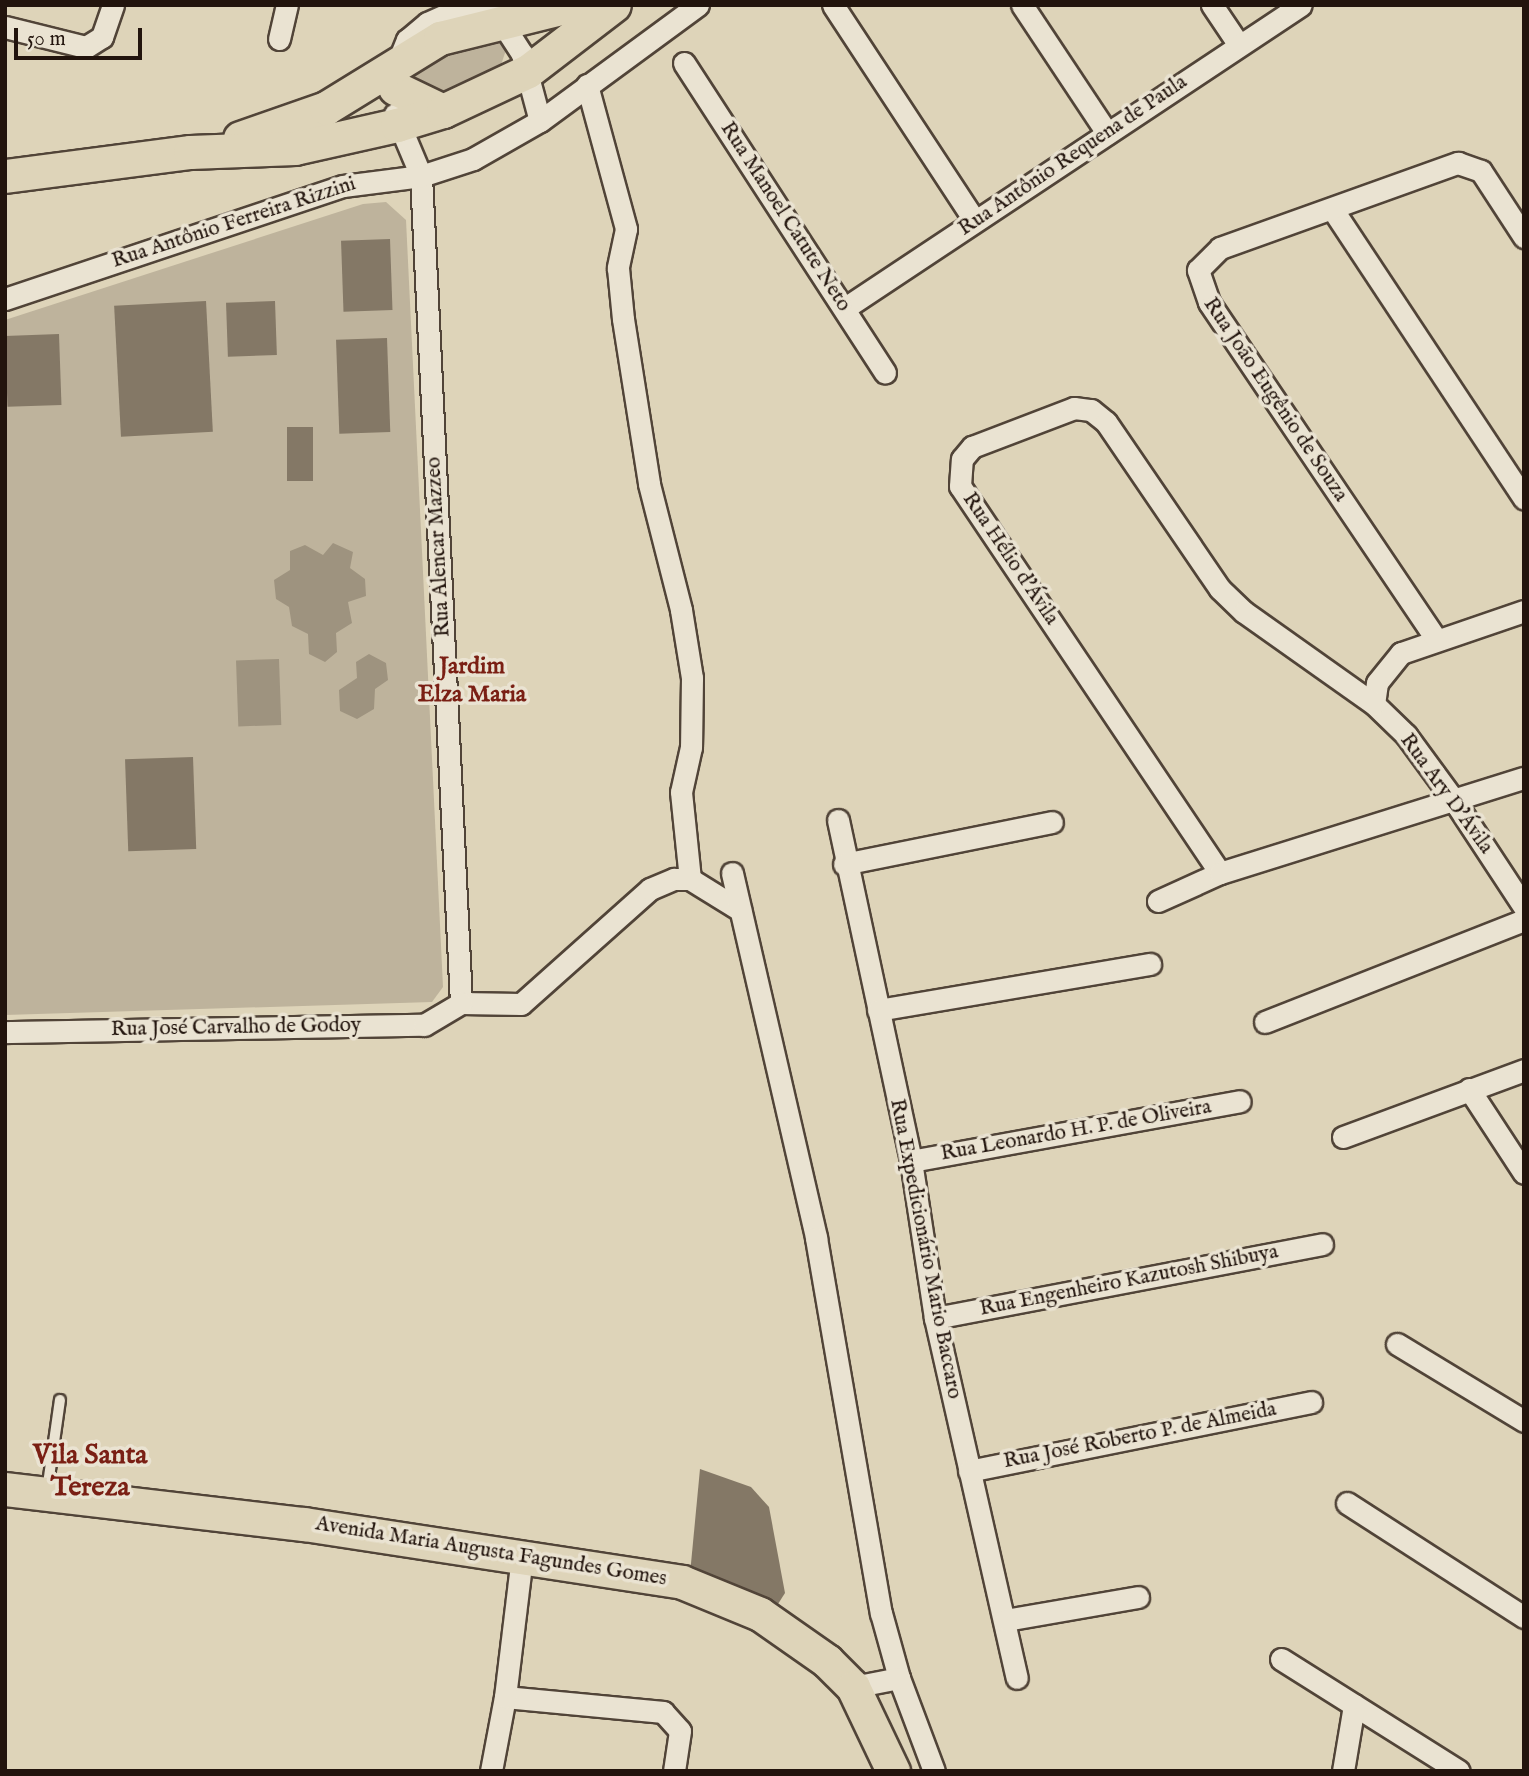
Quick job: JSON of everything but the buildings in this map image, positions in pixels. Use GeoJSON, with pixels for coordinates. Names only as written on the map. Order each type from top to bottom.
{"type":"FeatureCollection","features":[{"type":"Feature","properties":{"kind":"main road"},"geometry":{"type":"LineString","coordinates":[[190,152],[301,120],[440,38],[495,12],[573,5]]}},
{"type":"Feature","properties":{"kind":"main road"},"geometry":{"type":"LineString","coordinates":[[5,176],[190,152],[295,148],[397,125],[443,111],[528,71],[614,5]]}},
{"type":"Feature","properties":{"kind":"main road"},"geometry":{"type":"LineString","coordinates":[[400,63],[443,111]]}},
{"type":"Feature","properties":{"kind":"main road","name":"Avenida Maria Augusta Fagundes Gomes"},"geometry":{"type":"LineString","coordinates":[[5,1489],[304,1524],[648,1574],[722,1595],[794,1636],[853,1687],[893,1771]]}},
{"type":"Feature","properties":{"kind":"street"},"geometry":{"type":"LineString","coordinates":[[5,27],[76,47],[95,44],[102,37],[113,5]]}},
{"type":"Feature","properties":{"kind":"street"},"geometry":{"type":"LineString","coordinates":[[279,39],[287,5]]}},
{"type":"Feature","properties":{"kind":"street"},"geometry":{"type":"LineString","coordinates":[[421,5],[400,63],[397,125],[421,176]]}},
{"type":"Feature","properties":{"kind":"street","name":"Rua Antônio Ferreira Rizzini"},"geometry":{"type":"LineString","coordinates":[[5,299],[343,186],[421,176],[500,147],[540,121],[698,5]]}},
{"type":"Feature","properties":{"kind":"street"},"geometry":{"type":"LineString","coordinates":[[833,5],[975,220]]}},
{"type":"Feature","properties":{"kind":"street"},"geometry":{"type":"LineString","coordinates":[[1022,5],[1107,132]]}},
{"type":"Feature","properties":{"kind":"street"},"geometry":{"type":"LineString","coordinates":[[1212,5],[1239,45]]}},
{"type":"Feature","properties":{"kind":"street","name":"Rua Antônio Requena de Paula"},"geometry":{"type":"LineString","coordinates":[[845,308],[1301,5]]}},
{"type":"Feature","properties":{"kind":"street"},"geometry":{"type":"LineString","coordinates":[[495,12],[528,71],[540,121]]}},
{"type":"Feature","properties":{"kind":"street","name":"Rua Manoel Catute Neto"},"geometry":{"type":"LineString","coordinates":[[684,63],[885,372]]}},
{"type":"Feature","properties":{"kind":"street"},"geometry":{"type":"LineString","coordinates":[[587,85],[626,229],[618,268],[623,319],[649,484],[681,610],[692,678],[691,747],[681,792],[690,879]]}},
{"type":"Feature","properties":{"kind":"street","name":"Rua João Eugênio de Souza"},"geometry":{"type":"LineString","coordinates":[[1436,639],[1200,285],[1198,270],[1220,248],[1333,210],[1458,163],[1469,164],[1481,171],[1524,237]]}},
{"type":"Feature","properties":{"kind":"street","name":"Rua Alencar Mazzeo"},"geometry":{"type":"LineString","coordinates":[[421,176],[461,1003]]}},
{"type":"Feature","properties":{"kind":"street"},"geometry":{"type":"LineString","coordinates":[[1333,210],[1524,499]]}},
{"type":"Feature","properties":{"kind":"street","name":"Rua Hélio d'Ávila"},"geometry":{"type":"LineString","coordinates":[[1220,873],[960,486],[962,459],[972,447],[1074,408],[1091,410],[1106,422],[1220,589],[1244,612],[1374,705]]}},
{"type":"Feature","properties":{"kind":"street"},"geometry":{"type":"LineString","coordinates":[[1374,705],[1377,683],[1387,665],[1401,653],[1524,611]]}},
{"type":"Feature","properties":{"kind":"street","name":"Rua Ary D'Ávila"},"geometry":{"type":"LineString","coordinates":[[1374,705],[1406,735],[1453,799],[1524,907]]}},
{"type":"Feature","properties":{"kind":"street"},"geometry":{"type":"LineString","coordinates":[[1158,901],[1220,873],[1524,778]]}},
{"type":"Feature","properties":{"kind":"street","name":"Rua Expedicionário Mario Baccaro"},"geometry":{"type":"LineString","coordinates":[[838,820],[844,864],[911,1161],[935,1318],[1017,1678]]}},
{"type":"Feature","properties":{"kind":"street"},"geometry":{"type":"LineString","coordinates":[[844,864],[1052,822]]}},
{"type":"Feature","properties":{"kind":"street"},"geometry":{"type":"LineString","coordinates":[[732,873],[816,1238],[881,1613],[899,1678],[934,1771]]}},
{"type":"Feature","properties":{"kind":"street"},"geometry":{"type":"LineString","coordinates":[[461,1003],[521,1004],[650,889],[674,879],[690,879],[740,910]]}},
{"type":"Feature","properties":{"kind":"street"},"geometry":{"type":"LineString","coordinates":[[1265,1022],[1524,920]]}},
{"type":"Feature","properties":{"kind":"street"},"geometry":{"type":"LineString","coordinates":[[878,1010],[1150,964]]}},
{"type":"Feature","properties":{"kind":"street","name":"Rua José Carvalho de Godoy"},"geometry":{"type":"LineString","coordinates":[[5,1032],[424,1025],[461,1003]]}},
{"type":"Feature","properties":{"kind":"street"},"geometry":{"type":"LineString","coordinates":[[1343,1137],[1524,1070]]}},
{"type":"Feature","properties":{"kind":"street"},"geometry":{"type":"LineString","coordinates":[[1469,1089],[1524,1172]]}},
{"type":"Feature","properties":{"kind":"street","name":"Rua Leonardo H. P. de Oliveira"},"geometry":{"type":"LineString","coordinates":[[911,1161],[1240,1101]]}},
{"type":"Feature","properties":{"kind":"street","name":"Rua Engenheiro Kazutosh Shibuya"},"geometry":{"type":"LineString","coordinates":[[935,1318],[1322,1244]]}},
{"type":"Feature","properties":{"kind":"street"},"geometry":{"type":"LineString","coordinates":[[1397,1344],[1524,1421]]}},
{"type":"Feature","properties":{"kind":"street","name":"Rua José Roberto P. de Almeida"},"geometry":{"type":"LineString","coordinates":[[969,1471],[1311,1402]]}},
{"type":"Feature","properties":{"kind":"street"},"geometry":{"type":"LineString","coordinates":[[1347,1503],[1524,1616]]}},
{"type":"Feature","properties":{"kind":"street"},"geometry":{"type":"LineString","coordinates":[[491,1771],[505,1697],[522,1556]]}},
{"type":"Feature","properties":{"kind":"street"},"geometry":{"type":"LineString","coordinates":[[1005,1620],[1138,1597]]}},
{"type":"Feature","properties":{"kind":"street"},"geometry":{"type":"LineString","coordinates":[[1281,1659],[1459,1771]]}},
{"type":"Feature","properties":{"kind":"street"},"geometry":{"type":"LineString","coordinates":[[853,1687],[899,1678]]}},
{"type":"Feature","properties":{"kind":"street"},"geometry":{"type":"LineString","coordinates":[[505,1697],[650,1707],[675,1720],[680,1731],[674,1771]]}},
{"type":"Feature","properties":{"kind":"street"},"geometry":{"type":"LineString","coordinates":[[1343,1771],[1354,1704]]}},
{"type":"Feature","properties":{"kind":"lane"},"geometry":{"type":"LineString","coordinates":[[46,1494],[60,1400]]}},
{"type":"Feature","properties":{"kind":"shaded area"},"geometry":{"type":"Polygon","coordinates":[[[486,33],[502,41],[506,50],[500,68],[437,96],[408,80],[411,69],[486,33]]]}},
{"type":"Feature","properties":{"kind":"shaded area"},"geometry":{"type":"Polygon","coordinates":[[[386,202],[406,220],[443,987],[432,1002],[5,1015],[5,320],[363,204],[386,202]]]}},
{"type":"Feature","properties":{"kind":"shaded area"},"geometry":{"type":"Polygon","coordinates":[[[333,543],[353,552],[350,568],[365,579],[366,596],[348,602],[352,623],[336,633],[337,652],[325,662],[309,654],[308,634],[292,626],[289,607],[276,599],[274,580],[290,570],[290,551],[305,545],[323,555],[333,543]]]}},
{"type":"Feature","properties":{"kind":"shaded area"},"geometry":{"type":"Polygon","coordinates":[[[369,654],[386,663],[388,680],[375,689],[374,709],[357,719],[340,711],[339,690],[357,678],[356,662],[369,654]]]}},
{"type":"Feature","properties":{"kind":"shaded area"},"geometry":{"type":"Polygon","coordinates":[[[279,659],[281,725],[238,726],[236,661],[279,659]]]}},
{"type":"Feature","properties":{"kind":"district","name":"Jardim Elza Maria"},"geometry":{"type":"Point","coordinates":[472,681]}},
{"type":"Feature","properties":{"kind":"district","name":"Vila Santa Tereza"},"geometry":{"type":"Point","coordinates":[90,1472]}}]}
